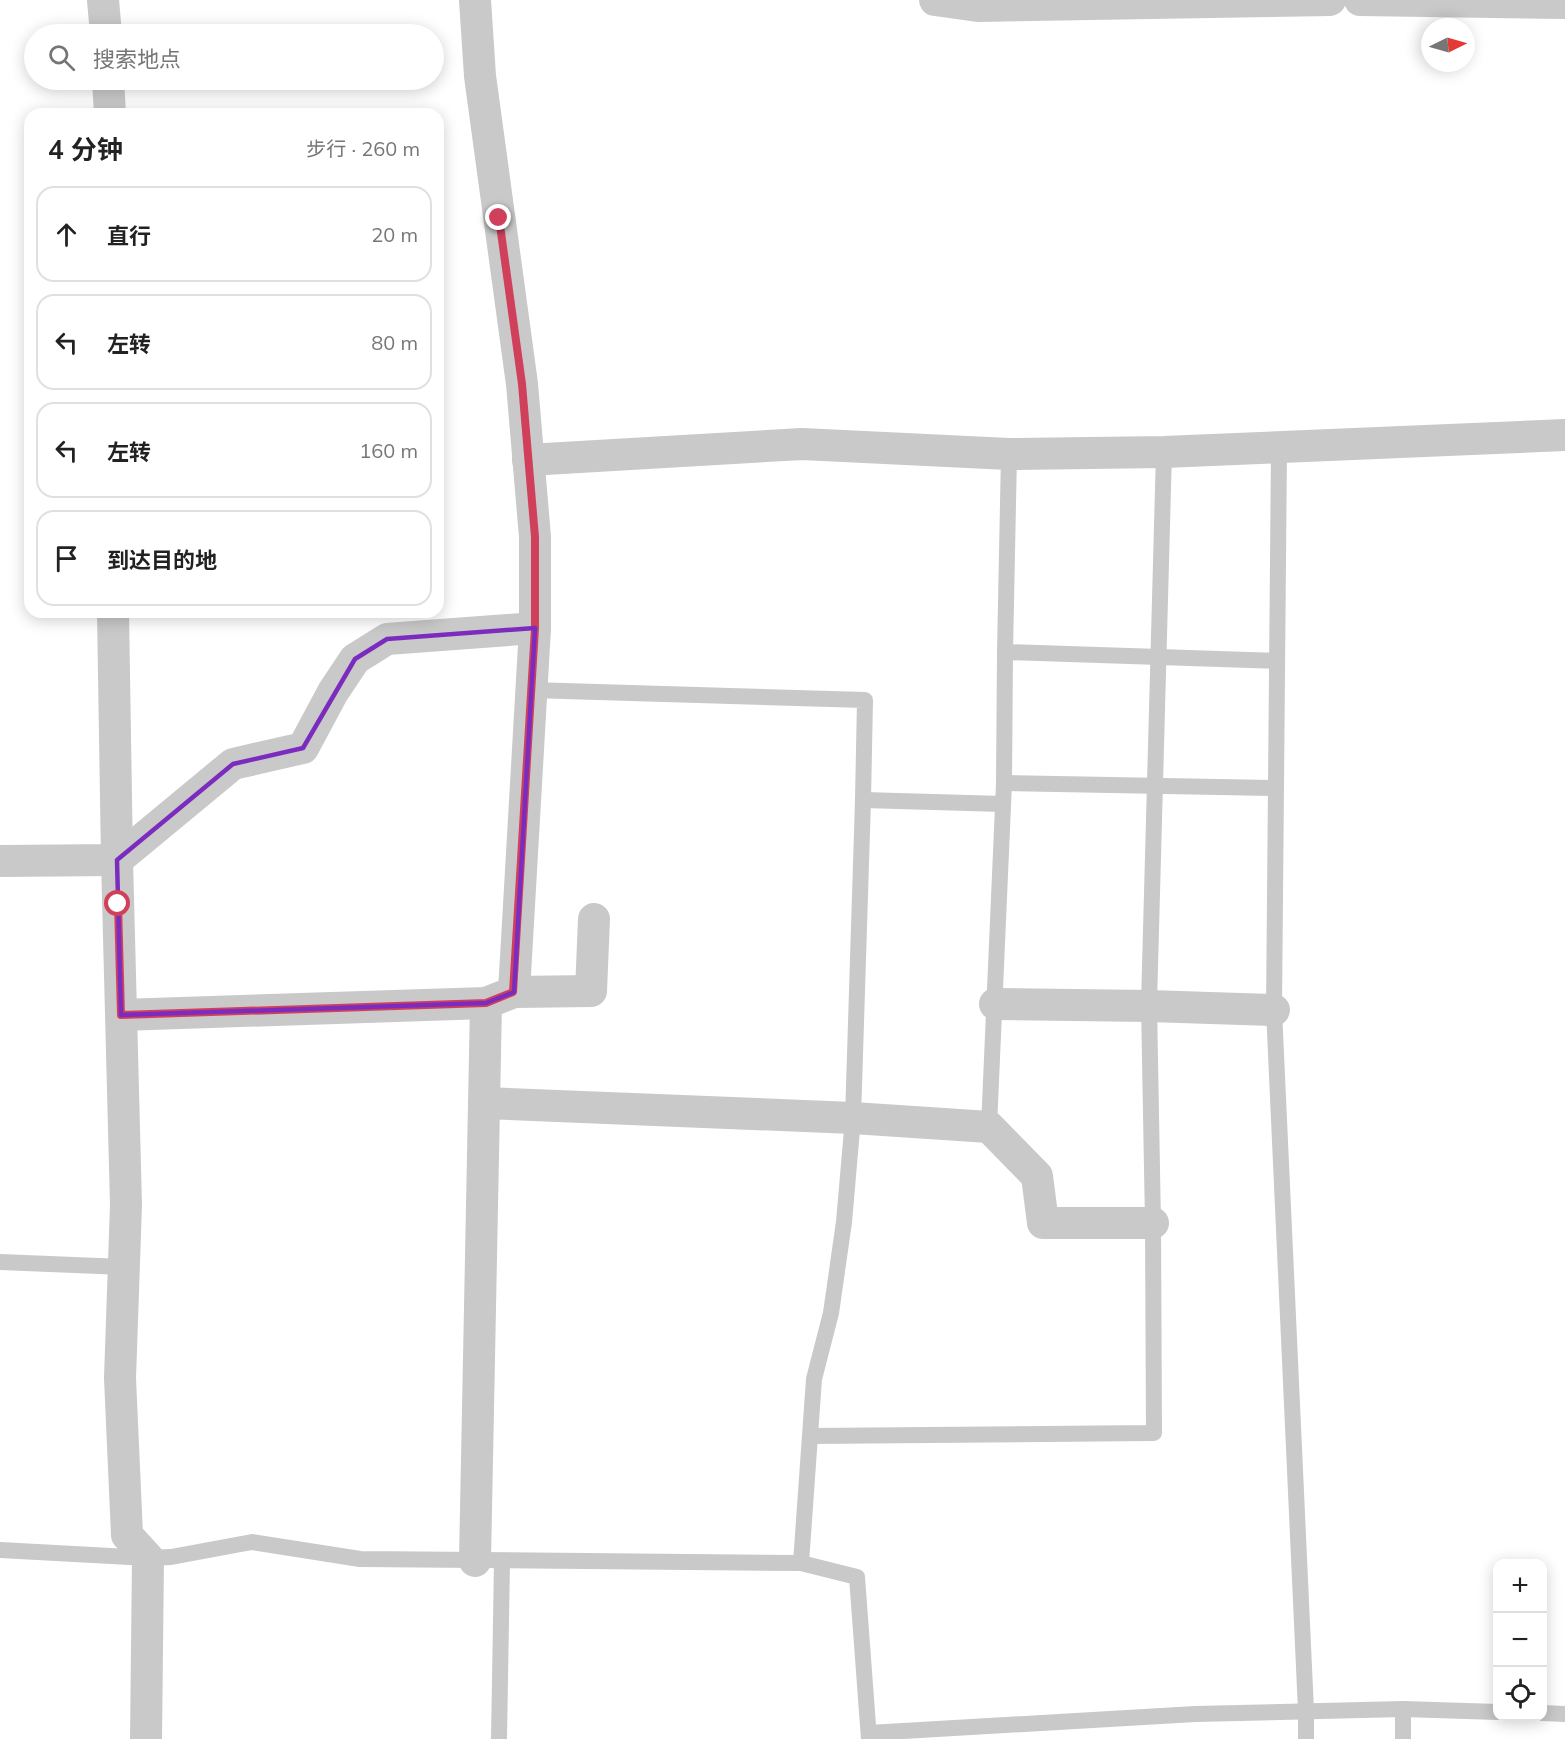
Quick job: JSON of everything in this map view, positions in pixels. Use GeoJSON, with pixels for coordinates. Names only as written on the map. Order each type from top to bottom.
{"type":"FeatureCollection","features":[{"type":"Feature","properties":{"kind":"street"},"geometry":{"type":"LineString","coordinates":[[103,0],[105,24]]}},
{"type":"Feature","properties":{"kind":"street"},"geometry":{"type":"LineString","coordinates":[[475,0],[480,76],[522,384],[535,537],[535,628],[531,690],[500,997],[484,1102],[488,1561]]}},
{"type":"Feature","properties":{"kind":"street"},"geometry":{"type":"LineString","coordinates":[[934,0],[978,6],[1330,0]]}},
{"type":"Feature","properties":{"kind":"street"},"geometry":{"type":"LineString","coordinates":[[1360,0],[1565,3]]}},
{"type":"Feature","properties":{"kind":"street"},"geometry":{"type":"LineString","coordinates":[[109,90],[110,108]]}},
{"type":"Feature","properties":{"kind":"street"},"geometry":{"type":"LineString","coordinates":[[528,460],[802,444],[1009,454],[1164,452],[1565,435]]}},
{"type":"Feature","properties":{"kind":"street"},"geometry":{"type":"LineString","coordinates":[[113,618],[126,1205],[120,1378],[127,1535],[148,1558],[146,1739]]}},
{"type":"Feature","properties":{"kind":"street"},"geometry":{"type":"LineString","coordinates":[[0,861],[117,860],[233,764],[303,748],[333,692],[355,659],[387,639],[535,628]]}},
{"type":"Feature","properties":{"kind":"street"},"geometry":{"type":"LineString","coordinates":[[121,1015],[591,992],[594,919]]}},
{"type":"Feature","properties":{"kind":"street"},"geometry":{"type":"LineString","coordinates":[[995,1004],[1274,1010]]}},
{"type":"Feature","properties":{"kind":"street"},"geometry":{"type":"LineString","coordinates":[[484,1102],[853,1118],[989,1127],[1037,1176],[1042,1223],[1153,1223]]}},
{"type":"Feature","properties":{"kind":"lane"},"geometry":{"type":"LineString","coordinates":[[1279,447],[1274,1010],[1306,1739]]}},
{"type":"Feature","properties":{"kind":"lane"},"geometry":{"type":"LineString","coordinates":[[810,1436],[1154,1433],[1149,1006],[1164,452]]}},
{"type":"Feature","properties":{"kind":"lane"},"geometry":{"type":"LineString","coordinates":[[989,1127],[1004,783],[1009,454]]}},
{"type":"Feature","properties":{"kind":"lane"},"geometry":{"type":"LineString","coordinates":[[1005,652],[1277,661]]}},
{"type":"Feature","properties":{"kind":"lane"},"geometry":{"type":"LineString","coordinates":[[531,690],[866,700],[853,1118],[844,1222],[831,1313],[814,1379],[801,1563]]}},
{"type":"Feature","properties":{"kind":"lane"},"geometry":{"type":"LineString","coordinates":[[1004,783],[1276,788]]}},
{"type":"Feature","properties":{"kind":"lane"},"geometry":{"type":"LineString","coordinates":[[863,800],[1003,804]]}},
{"type":"Feature","properties":{"kind":"lane"},"geometry":{"type":"LineString","coordinates":[[0,1262],[124,1267]]}},
{"type":"Feature","properties":{"kind":"lane"},"geometry":{"type":"LineString","coordinates":[[0,1550],[148,1558],[171,1557],[252,1542],[360,1559],[801,1563],[857,1577],[869,1736],[1196,1714],[1403,1709],[1493,1712]]}},
{"type":"Feature","properties":{"kind":"lane"},"geometry":{"type":"LineString","coordinates":[[488,1561],[499,1739]]}},
{"type":"Feature","properties":{"kind":"lane"},"geometry":{"type":"LineString","coordinates":[[1403,1709],[1403,1739]]}},
{"type":"Feature","properties":{"kind":"lane"},"geometry":{"type":"LineString","coordinates":[[1547,1713],[1565,1714]]}},
{"type":"Feature","properties":{"kind":"highlighted area"},"geometry":{"type":"Polygon","coordinates":[[[535,628],[514,992],[486,1003],[121,1015],[117,860],[233,764],[303,748],[355,659],[387,639],[535,628]]]}},
{"type":"Feature","properties":{"kind":"route"},"geometry":{"type":"LineString","coordinates":[[118,904],[121,1015],[486,1003],[513,992],[535,628],[535,537],[522,384],[499,218]]}}]}
